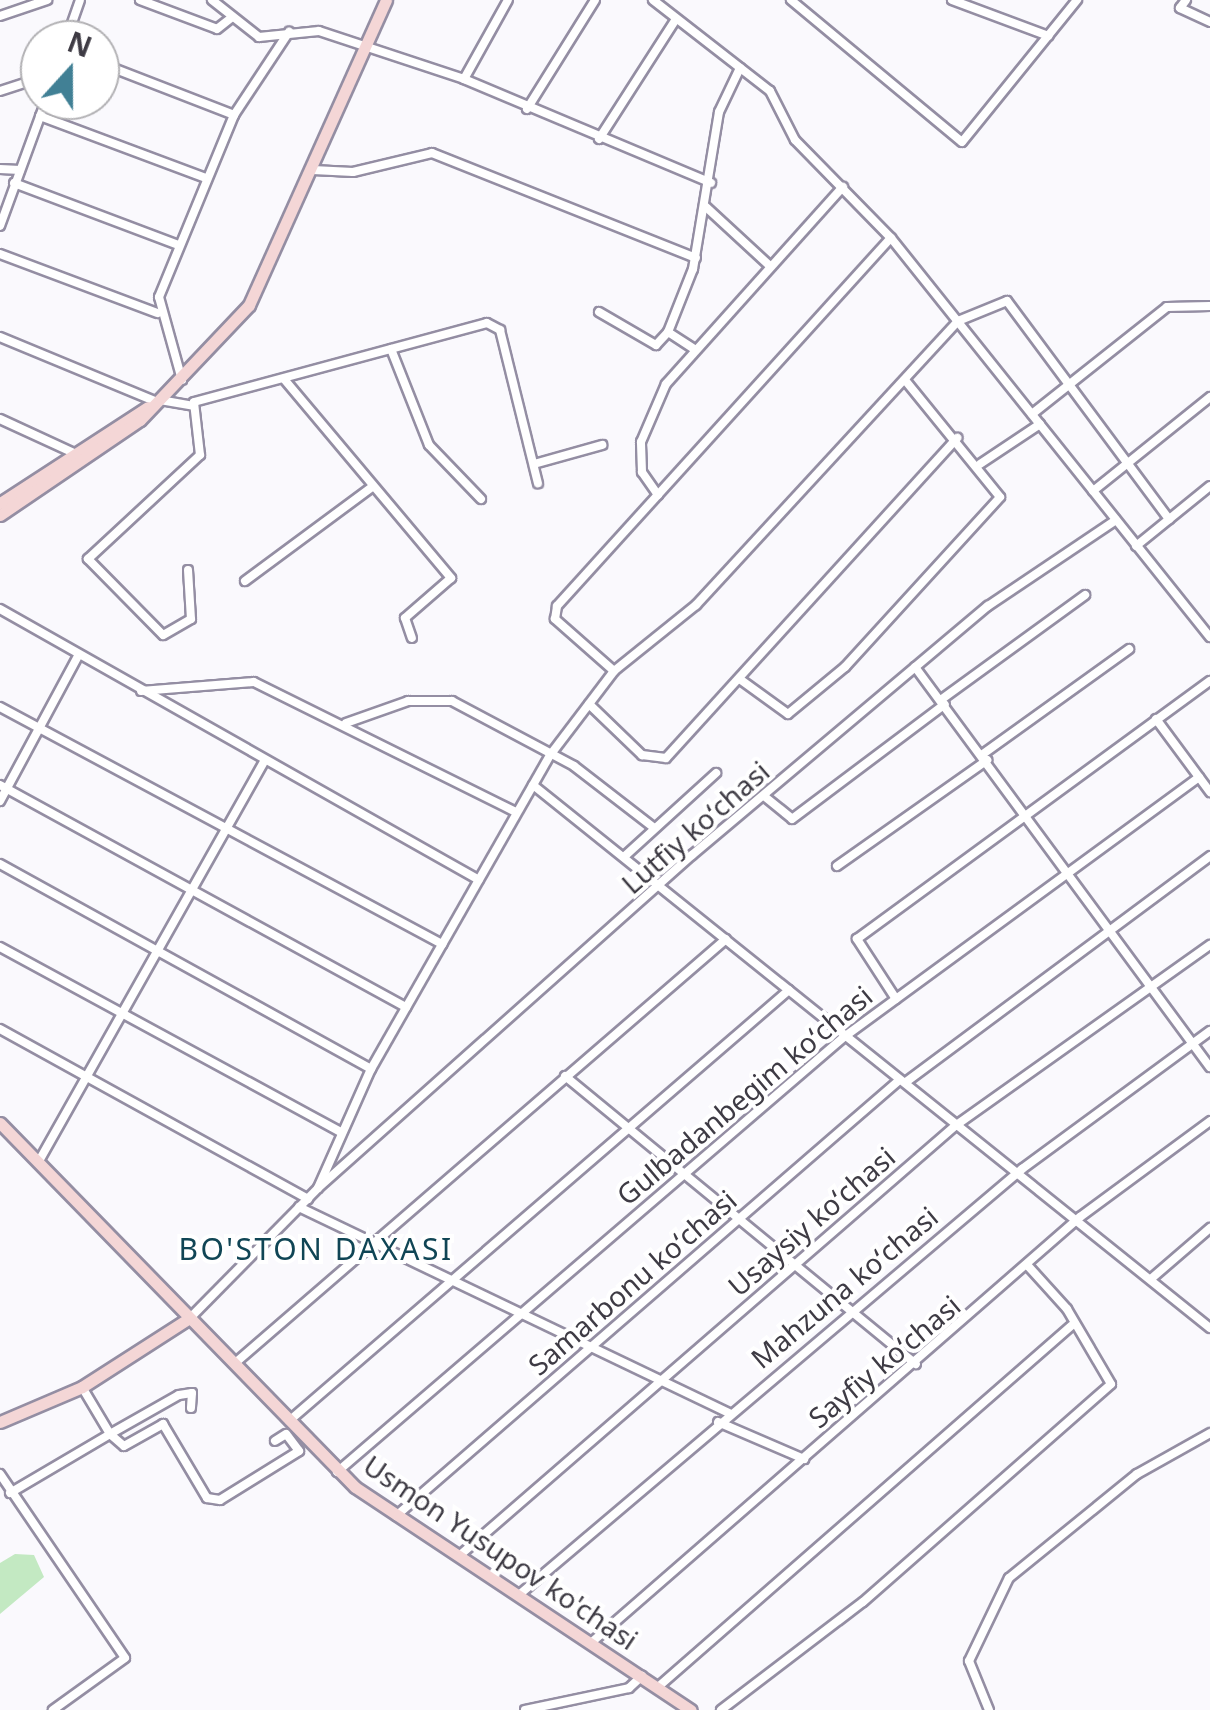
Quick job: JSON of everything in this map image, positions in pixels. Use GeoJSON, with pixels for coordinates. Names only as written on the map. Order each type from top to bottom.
{"type":"FeatureCollection","features":[{"type":"Feature","properties":{"kind":"main road"},"geometry":{"type":"LineString","coordinates":[[0,515],[182,381],[249,305],[313,170],[386,0]]}},
{"type":"Feature","properties":{"kind":"main road"},"geometry":{"type":"LineString","coordinates":[[0,504],[158,401]]}},
{"type":"Feature","properties":{"kind":"main road","name":"Usmon Yusupov ko'chasi"},"geometry":{"type":"LineString","coordinates":[[0,1123],[337,1472],[396,1516],[520,1594],[686,1709]]}},
{"type":"Feature","properties":{"kind":"main road"},"geometry":{"type":"LineString","coordinates":[[6,1419],[82,1387],[188,1319]]}},
{"type":"Feature","properties":{"kind":"street"},"geometry":{"type":"LineString","coordinates":[[0,16],[47,0]]}},
{"type":"Feature","properties":{"kind":"street"},"geometry":{"type":"LineString","coordinates":[[140,0],[217,29],[231,18]]}},
{"type":"Feature","properties":{"kind":"street"},"geometry":{"type":"LineString","coordinates":[[212,0],[260,37],[289,32],[365,46],[464,79],[711,183]]}},
{"type":"Feature","properties":{"kind":"street"},"geometry":{"type":"LineString","coordinates":[[464,79],[508,0]]}},
{"type":"Feature","properties":{"kind":"street"},"geometry":{"type":"LineString","coordinates":[[527,108],[594,0]]}},
{"type":"Feature","properties":{"kind":"street"},"geometry":{"type":"LineString","coordinates":[[653,0],[770,90],[796,140],[890,238],[1210,637]]}},
{"type":"Feature","properties":{"kind":"street"},"geometry":{"type":"LineString","coordinates":[[791,0],[962,142],[1077,0]]}},
{"type":"Feature","properties":{"kind":"street"},"geometry":{"type":"LineString","coordinates":[[952,0],[1049,36]]}},
{"type":"Feature","properties":{"kind":"street"},"geometry":{"type":"LineString","coordinates":[[1186,0],[1180,8],[1210,22]]}},
{"type":"Feature","properties":{"kind":"street"},"geometry":{"type":"LineString","coordinates":[[599,138],[676,18]]}},
{"type":"Feature","properties":{"kind":"street"},"geometry":{"type":"LineString","coordinates":[[182,381],[157,313],[178,245],[234,114],[289,32]]}},
{"type":"Feature","properties":{"kind":"street"},"geometry":{"type":"LineString","coordinates":[[599,312],[656,344],[668,332],[696,258],[711,183],[719,112],[740,68]]}},
{"type":"Feature","properties":{"kind":"street"},"geometry":{"type":"LineString","coordinates":[[120,71],[234,114]]}},
{"type":"Feature","properties":{"kind":"street"},"geometry":{"type":"LineString","coordinates":[[0,226],[39,120]]}},
{"type":"Feature","properties":{"kind":"street"},"geometry":{"type":"LineString","coordinates":[[51,120],[206,178]]}},
{"type":"Feature","properties":{"kind":"street"},"geometry":{"type":"LineString","coordinates":[[313,170],[359,171],[432,153],[696,258]]}},
{"type":"Feature","properties":{"kind":"street"},"geometry":{"type":"LineString","coordinates":[[0,169],[20,170]]}},
{"type":"Feature","properties":{"kind":"street"},"geometry":{"type":"LineString","coordinates":[[14,184],[178,245]]}},
{"type":"Feature","properties":{"kind":"street"},"geometry":{"type":"LineString","coordinates":[[658,495],[642,472],[644,430],[694,348],[843,187]]}},
{"type":"Feature","properties":{"kind":"street"},"geometry":{"type":"LineString","coordinates":[[706,206],[770,266]]}},
{"type":"Feature","properties":{"kind":"street"},"geometry":{"type":"LineString","coordinates":[[614,672],[554,613],[890,238]]}},
{"type":"Feature","properties":{"kind":"street"},"geometry":{"type":"LineString","coordinates":[[0,254],[157,313]]}},
{"type":"Feature","properties":{"kind":"street"},"geometry":{"type":"LineString","coordinates":[[188,1319],[318,1188],[372,1069],[550,754],[614,672],[696,606],[958,321],[1008,301],[1169,520]]}},
{"type":"Feature","properties":{"kind":"street"},"geometry":{"type":"LineString","coordinates":[[1032,414],[1167,307],[1210,306]]}},
{"type":"Feature","properties":{"kind":"street"},"geometry":{"type":"LineString","coordinates":[[0,337],[158,401],[193,406],[391,348],[496,325],[538,483]]}},
{"type":"Feature","properties":{"kind":"street"},"geometry":{"type":"LineString","coordinates":[[668,332],[694,348]]}},
{"type":"Feature","properties":{"kind":"street"},"geometry":{"type":"LineString","coordinates":[[391,348],[429,444],[481,499]]}},
{"type":"Feature","properties":{"kind":"street"},"geometry":{"type":"LineString","coordinates":[[284,378],[451,578],[405,618],[412,638]]}},
{"type":"Feature","properties":{"kind":"street"},"geometry":{"type":"LineString","coordinates":[[741,680],[782,716],[845,667],[1000,497],[980,464],[905,380]]}},
{"type":"Feature","properties":{"kind":"street"},"geometry":{"type":"LineString","coordinates":[[1093,491],[1210,397]]}},
{"type":"Feature","properties":{"kind":"street"},"geometry":{"type":"LineString","coordinates":[[188,570],[191,619],[165,636],[88,557],[200,454],[193,406]]}},
{"type":"Feature","properties":{"kind":"street"},"geometry":{"type":"LineString","coordinates":[[0,418],[74,453]]}},
{"type":"Feature","properties":{"kind":"street"},"geometry":{"type":"LineString","coordinates":[[980,464],[1040,424]]}},
{"type":"Feature","properties":{"kind":"street"},"geometry":{"type":"LineString","coordinates":[[590,704],[661,762],[741,680],[957,438]]}},
{"type":"Feature","properties":{"kind":"street"},"geometry":{"type":"LineString","coordinates":[[534,464],[602,445]]}},
{"type":"Feature","properties":{"kind":"street"},"geometry":{"type":"LineString","coordinates":[[245,582],[372,486]]}},
{"type":"Feature","properties":{"kind":"street"},"geometry":{"type":"LineString","coordinates":[[1136,546],[1210,486]]}},
{"type":"Feature","properties":{"kind":"street","name":"Lutfiy koʻchasi"},"geometry":{"type":"LineString","coordinates":[[318,1188],[915,667],[1116,520]]}},
{"type":"Feature","properties":{"kind":"street"},"geometry":{"type":"LineString","coordinates":[[764,796],[792,819],[1085,595]]}},
{"type":"Feature","properties":{"kind":"street"},"geometry":{"type":"LineString","coordinates":[[0,608],[78,656],[479,880]]}},
{"type":"Feature","properties":{"kind":"street"},"geometry":{"type":"LineString","coordinates":[[837,866],[1129,649]]}},
{"type":"Feature","properties":{"kind":"street"},"geometry":{"type":"LineString","coordinates":[[0,801],[4,787],[78,656]]}},
{"type":"Feature","properties":{"kind":"street"},"geometry":{"type":"LineString","coordinates":[[915,667],[944,701],[1210,1067]]}},
{"type":"Feature","properties":{"kind":"street"},"geometry":{"type":"LineString","coordinates":[[896,999],[857,939],[1210,680]]}},
{"type":"Feature","properties":{"kind":"street"},"geometry":{"type":"LineString","coordinates":[[141,691],[254,682],[346,723],[516,812]]}},
{"type":"Feature","properties":{"kind":"street"},"geometry":{"type":"LineString","coordinates":[[346,723],[408,701],[452,701],[550,754],[653,827]]}},
{"type":"Feature","properties":{"kind":"street"},"geometry":{"type":"LineString","coordinates":[[0,707],[40,722],[442,944]]}},
{"type":"Feature","properties":{"kind":"street"},"geometry":{"type":"LineString","coordinates":[[1156,719],[1210,792]]}},
{"type":"Feature","properties":{"kind":"street"},"geometry":{"type":"LineString","coordinates":[[38,1161],[91,1077],[266,760]]}},
{"type":"Feature","properties":{"kind":"street"},"geometry":{"type":"LineString","coordinates":[[626,855],[716,774]]}},
{"type":"Feature","properties":{"kind":"street","name":"Gulbadanbegim koʻchasi"},"geometry":{"type":"LineString","coordinates":[[337,1472],[844,1037],[1199,777]]}},
{"type":"Feature","properties":{"kind":"street"},"geometry":{"type":"LineString","coordinates":[[533,786],[626,855],[844,1037],[902,1082],[964,1122],[1210,1329]]}},
{"type":"Feature","properties":{"kind":"street"},"geometry":{"type":"LineString","coordinates":[[4,787],[406,1007]]}},
{"type":"Feature","properties":{"kind":"street","name":"Samarbonu koʻchasi"},"geometry":{"type":"LineString","coordinates":[[396,1516],[739,1217],[902,1082],[1210,856]]}},
{"type":"Feature","properties":{"kind":"street"},"geometry":{"type":"LineString","coordinates":[[0,864],[372,1069]]}},
{"type":"Feature","properties":{"kind":"street"},"geometry":{"type":"LineString","coordinates":[[233,1364],[365,1246],[726,939]]}},
{"type":"Feature","properties":{"kind":"street","name":"Usaysiy koʻchasi"},"geometry":{"type":"LineString","coordinates":[[459,1556],[964,1122],[1210,945]]}},
{"type":"Feature","properties":{"kind":"street"},"geometry":{"type":"LineString","coordinates":[[0,947],[342,1133]]}},
{"type":"Feature","properties":{"kind":"street"},"geometry":{"type":"LineString","coordinates":[[288,1422],[789,990]]}},
{"type":"Feature","properties":{"kind":"street"},"geometry":{"type":"LineString","coordinates":[[0,1029],[308,1199]]}},
{"type":"Feature","properties":{"kind":"street","name":"Mahzuna koʻchasi"},"geometry":{"type":"LineString","coordinates":[[520,1594],[718,1422],[1022,1169],[1210,1031]]}},
{"type":"Feature","properties":{"kind":"street"},"geometry":{"type":"LineString","coordinates":[[565,1076],[797,1262],[916,1364]]}},
{"type":"Feature","properties":{"kind":"street","name":"Sayfiy koʻchasi"},"geometry":{"type":"LineString","coordinates":[[592,1642],[1029,1268],[1080,1217],[1210,1121]]}},
{"type":"Feature","properties":{"kind":"street"},"geometry":{"type":"LineString","coordinates":[[299,1207],[365,1246],[729,1413]]}},
{"type":"Feature","properties":{"kind":"street"},"geometry":{"type":"LineString","coordinates":[[1152,1278],[1210,1228]]}},
{"type":"Feature","properties":{"kind":"street"},"geometry":{"type":"LineString","coordinates":[[722,1710],[863,1602],[1111,1384],[1029,1268]]}},
{"type":"Feature","properties":{"kind":"street"},"geometry":{"type":"LineString","coordinates":[[658,1687],[1071,1326]]}},
{"type":"Feature","properties":{"kind":"street"},"geometry":{"type":"LineString","coordinates":[[82,1387],[110,1434],[124,1446],[163,1424],[215,1500],[299,1451],[286,1434],[275,1441]]}},
{"type":"Feature","properties":{"kind":"street"},"geometry":{"type":"LineString","coordinates":[[10,1492],[179,1395],[192,1393],[191,1408]]}},
{"type":"Feature","properties":{"kind":"street"},"geometry":{"type":"LineString","coordinates":[[0,1408],[6,1419]]}},
{"type":"Feature","properties":{"kind":"street"},"geometry":{"type":"LineString","coordinates":[[718,1422],[804,1459]]}},
{"type":"Feature","properties":{"kind":"street"},"geometry":{"type":"LineString","coordinates":[[989,1710],[968,1660],[1009,1578],[1137,1474],[1210,1432]]}},
{"type":"Feature","properties":{"kind":"street"},"geometry":{"type":"LineString","coordinates":[[0,1474],[125,1658],[53,1710]]}},
{"type":"Feature","properties":{"kind":"street"},"geometry":{"type":"LineString","coordinates":[[525,1710],[629,1688],[642,1676]]}},
{"type":"Feature","properties":{"kind":"green space"},"geometry":{"type":"Polygon","coordinates":[[[15,1554],[34,1555],[44,1577],[0,1614],[0,1563],[15,1554]]]}},
{"type":"Feature","properties":{"kind":"district","name":"BO'STON DAXASI"},"geometry":{"type":"Point","coordinates":[316,1249]}}]}
